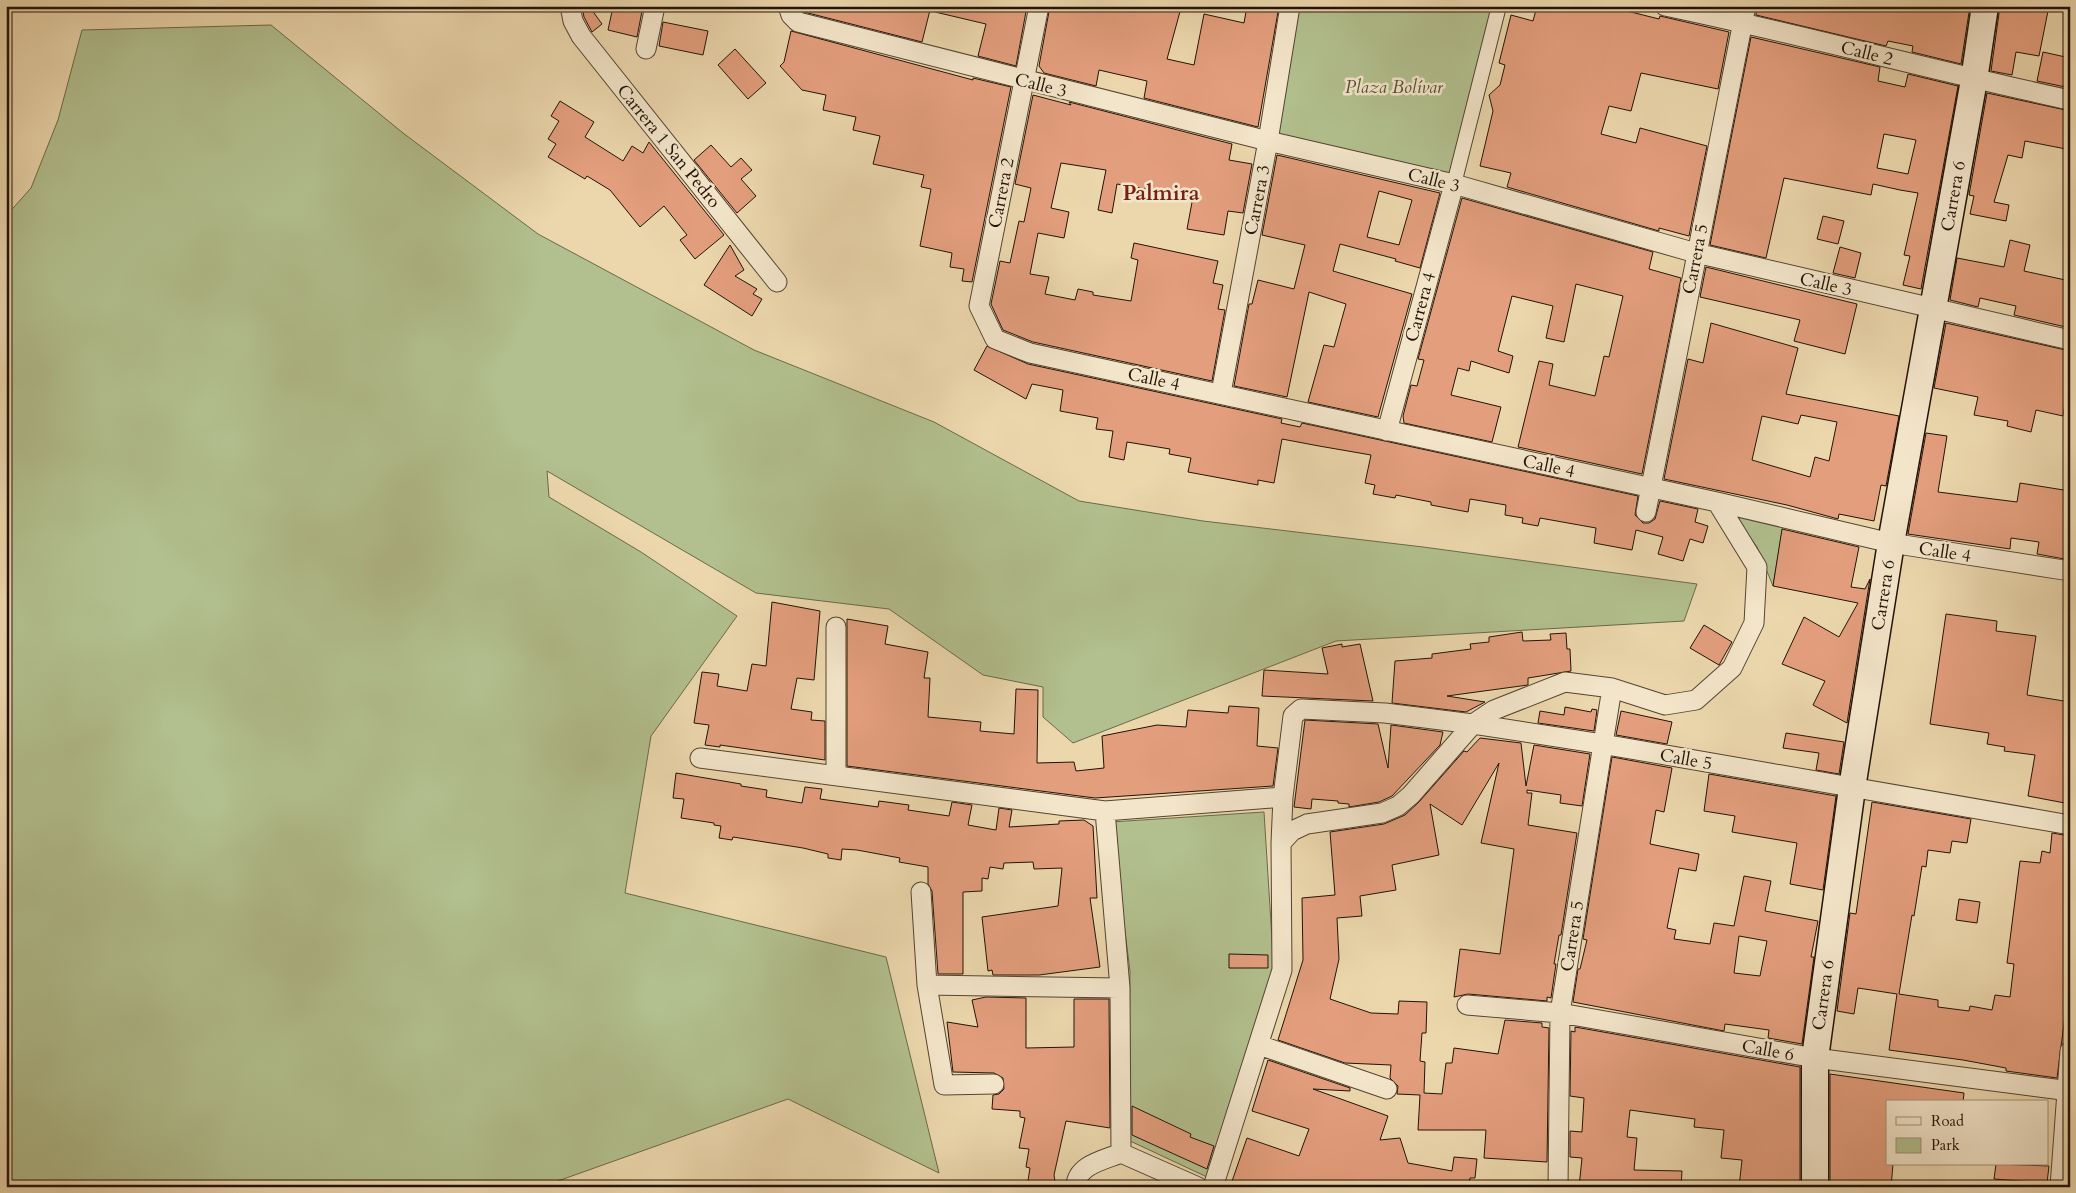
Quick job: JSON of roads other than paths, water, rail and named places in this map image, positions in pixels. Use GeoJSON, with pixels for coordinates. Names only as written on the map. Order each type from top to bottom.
{"type":"FeatureCollection","features":[{"type":"Feature","properties":{"kind":"main road","name":"Carrera 6"},"geometry":{"type":"LineString","coordinates":[[1815,1187],[1814,1058],[1852,788],[1891,543],[1974,80],[1985,6]]}},
{"type":"Feature","properties":{"kind":"street","name":"Carrera 1 San Pedro"},"geometry":{"type":"LineString","coordinates":[[570,6],[573,21],[581,36],[777,282]]}},
{"type":"Feature","properties":{"kind":"street"},"geometry":{"type":"LineString","coordinates":[[646,49],[654,6]]}},
{"type":"Feature","properties":{"kind":"street","name":"Carrera 2"},"geometry":{"type":"LineString","coordinates":[[1030,353],[995,339],[979,306],[1039,6]]}},
{"type":"Feature","properties":{"kind":"street","name":"Carrera 3"},"geometry":{"type":"LineString","coordinates":[[1221,393],[1268,141],[1290,6]]}},
{"type":"Feature","properties":{"kind":"street"},"geometry":{"type":"LineString","coordinates":[[1454,184],[1499,6]]}},
{"type":"Feature","properties":{"kind":"street","name":"Calle 2"},"geometry":{"type":"LineString","coordinates":[[1665,6],[1744,14],[1974,80],[2070,100]]}},
{"type":"Feature","properties":{"kind":"street","name":"Calle 3"},"geometry":{"type":"LineString","coordinates":[[793,14],[1023,80],[1268,141],[1454,184],[1696,253],[1932,310],[2070,340]]}},
{"type":"Feature","properties":{"kind":"street","name":"Carrera 5"},"geometry":{"type":"LineString","coordinates":[[1646,512],[1744,14]]}},
{"type":"Feature","properties":{"kind":"street","name":"Carrera 4"},"geometry":{"type":"LineString","coordinates":[[1386,431],[1454,184]]}},
{"type":"Feature","properties":{"kind":"street","name":"Calle 4"},"geometry":{"type":"LineString","coordinates":[[1030,353],[1717,502],[1891,543],[2070,571]]}},
{"type":"Feature","properties":{"kind":"street"},"geometry":{"type":"LineString","coordinates":[[1281,843],[1292,831],[1307,824],[1382,814],[1398,806],[1411,796],[1473,724],[1494,710],[1565,682],[1612,688],[1665,705],[1696,700],[1732,668],[1754,623],[1757,567],[1717,502]]}},
{"type":"Feature","properties":{"kind":"street"},"geometry":{"type":"LineString","coordinates":[[836,627],[836,775]]}},
{"type":"Feature","properties":{"kind":"street","name":"Carrera 5"},"geometry":{"type":"LineString","coordinates":[[1558,1187],[1560,1013],[1612,688]]}},
{"type":"Feature","properties":{"kind":"street","name":"Calle 5"},"geometry":{"type":"LineString","coordinates":[[1283,797],[1293,716],[1301,709],[1385,713],[1473,724],[1602,744],[2070,825]]}},
{"type":"Feature","properties":{"kind":"street"},"geometry":{"type":"LineString","coordinates":[[700,758],[1105,811],[1283,797],[1281,843],[1282,970],[1214,1187]]}},
{"type":"Feature","properties":{"kind":"street"},"geometry":{"type":"LineString","coordinates":[[1105,811],[1120,988],[1121,1153]]}},
{"type":"Feature","properties":{"kind":"street"},"geometry":{"type":"LineString","coordinates":[[921,892],[927,985],[944,1085],[994,1084]]}},
{"type":"Feature","properties":{"kind":"street"},"geometry":{"type":"LineString","coordinates":[[927,985],[1120,988]]}},
{"type":"Feature","properties":{"kind":"street","name":"Calle 6"},"geometry":{"type":"LineString","coordinates":[[1467,1005],[1560,1013],[1814,1058],[2067,1091]]}},
{"type":"Feature","properties":{"kind":"street"},"geometry":{"type":"LineString","coordinates":[[1259,1045],[1387,1089]]}},
{"type":"Feature","properties":{"kind":"street"},"geometry":{"type":"LineString","coordinates":[[2060,1187],[2070,1051]]}},
{"type":"Feature","properties":{"kind":"street"},"geometry":{"type":"LineString","coordinates":[[1076,1187],[1076,1179],[1083,1169],[1121,1153],[1198,1187]]}},
{"type":"Feature","properties":{"kind":"district","name":"Palmira"},"geometry":{"type":"Point","coordinates":[1161,192]}},
{"type":"Feature","properties":{"kind":"park label","name":"Plaza Bolívar"},"geometry":{"type":"Point","coordinates":[1394,87]}}]}
